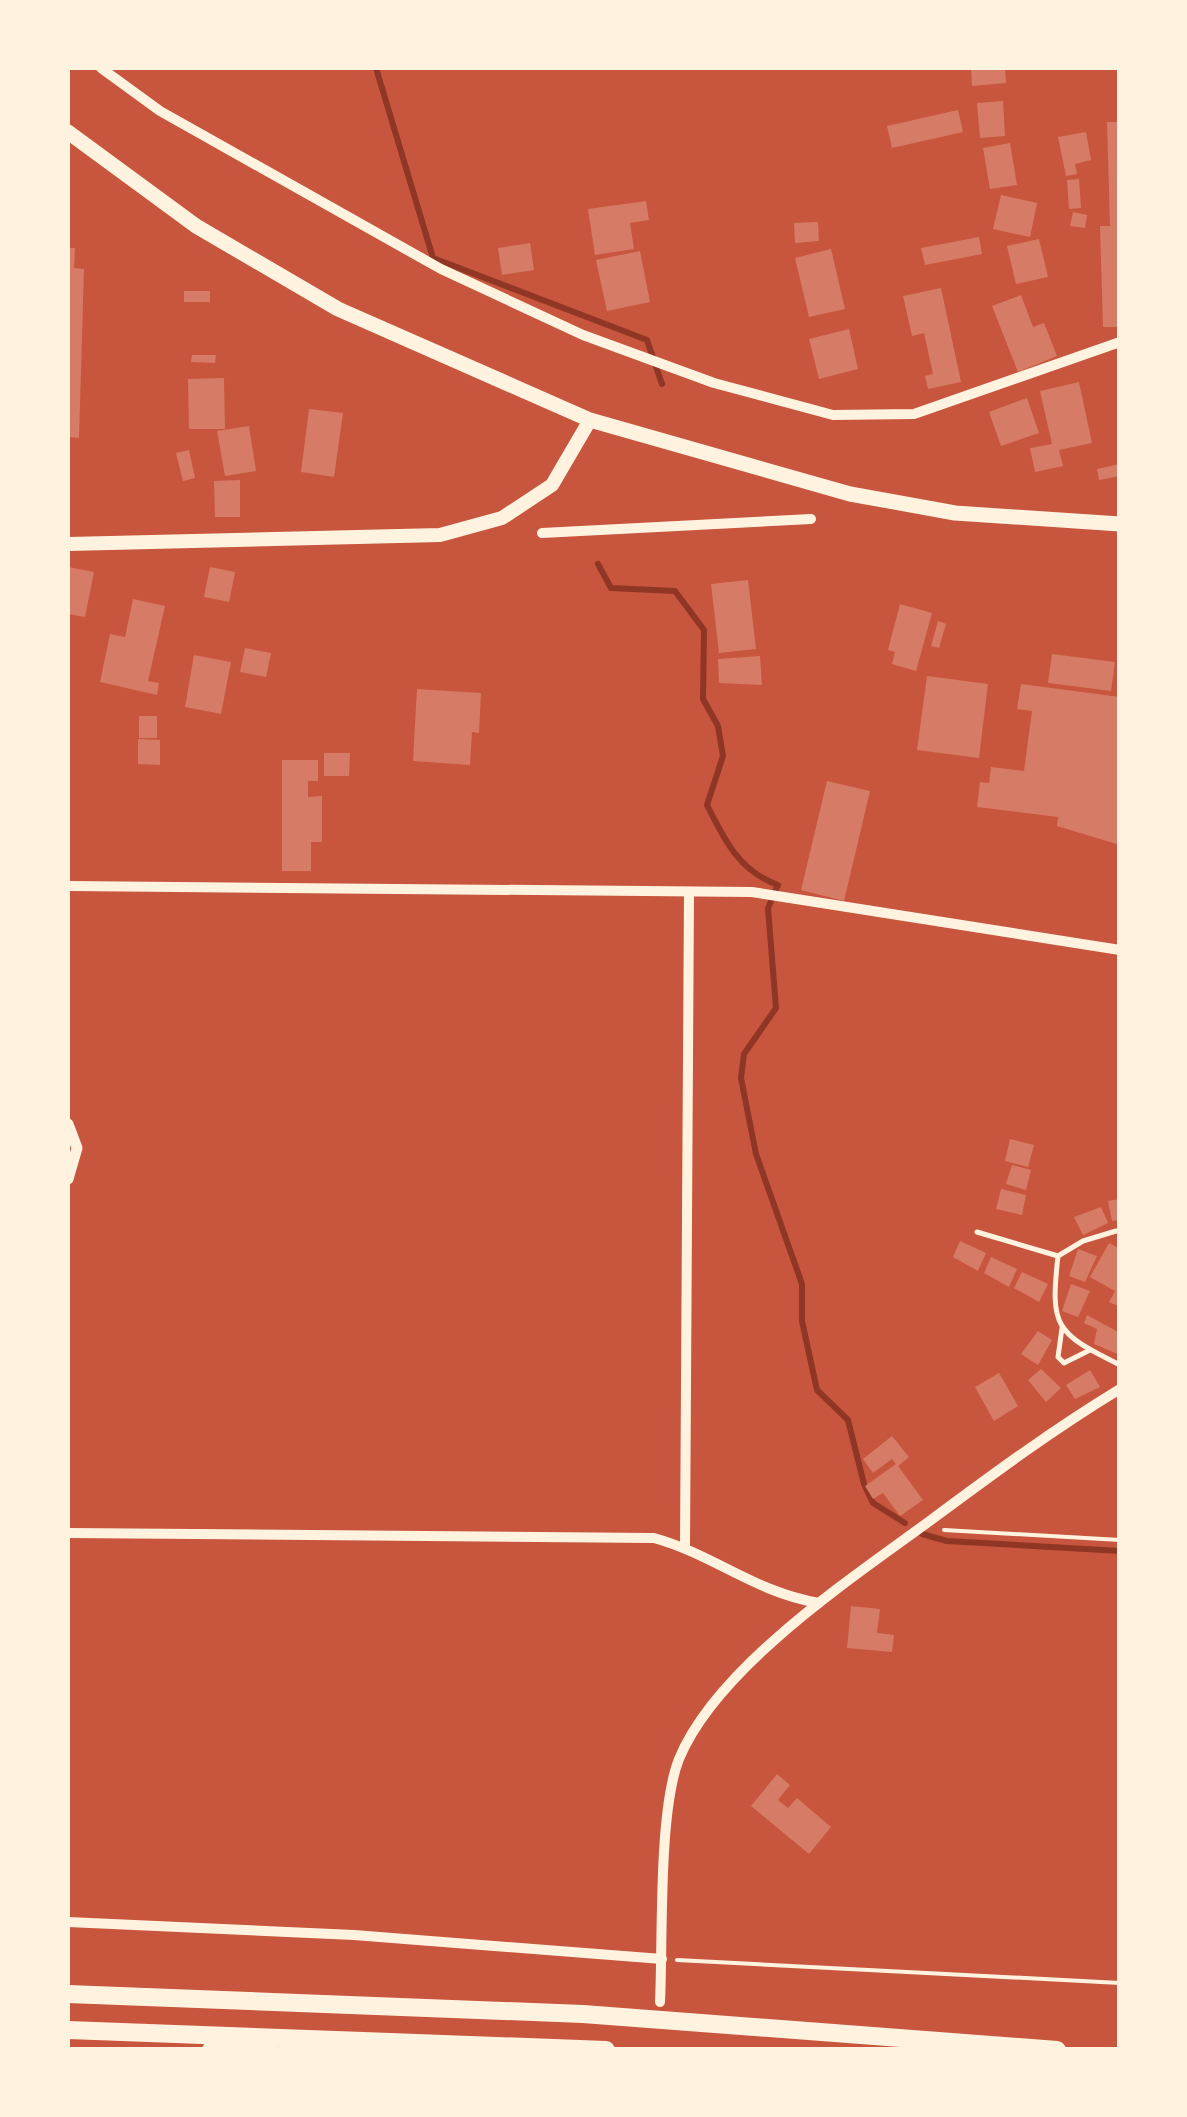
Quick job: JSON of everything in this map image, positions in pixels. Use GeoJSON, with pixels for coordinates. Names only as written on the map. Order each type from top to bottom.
{"type":"FeatureCollection","features":[{"type":"Feature","properties":{"kind":"highway"},"geometry":{"type":"LineString","coordinates":[[68,132],[196,226],[338,309],[590,420],[850,494],[955,514],[1120,524]]}},
{"type":"Feature","properties":{"kind":"highway"},"geometry":{"type":"LineString","coordinates":[[70,1994],[583,2014],[1057,2050]]}},
{"type":"Feature","properties":{"kind":"highway"},"geometry":{"type":"LineString","coordinates":[[68,2030],[364,2038],[606,2050]]}},
{"type":"Feature","properties":{"kind":"highway"},"geometry":{"type":"LineString","coordinates":[[212,2050],[364,2038]]}},
{"type":"Feature","properties":{"kind":"main road"},"geometry":{"type":"LineString","coordinates":[[68,544],[440,535],[502,518],[552,485],[590,420]]}},
{"type":"Feature","properties":{"kind":"street"},"geometry":{"type":"LineString","coordinates":[[101,68],[160,111],[440,269],[583,336],[714,383],[833,415],[914,414],[1120,342]]}},
{"type":"Feature","properties":{"kind":"street"},"geometry":{"type":"LineString","coordinates":[[542,533],[811,519]]}},
{"type":"Feature","properties":{"kind":"street"},"geometry":{"type":"LineString","coordinates":[[68,886],[752,892],[1120,950]]}},
{"type":"Feature","properties":{"kind":"street"},"geometry":{"type":"LineString","coordinates":[[684,1547],[689,893]]}},
{"type":"Feature","properties":{"kind":"street"},"geometry":{"type":"LineString","coordinates":[[68,1124],[77,1148],[68,1179]]}},
{"type":"Feature","properties":{"kind":"street"},"geometry":{"type":"LineString","coordinates":[[660,2002],[667,1830],[678,1761],[718,1697],[819,1603],[1060,1425],[1120,1389]]}},
{"type":"Feature","properties":{"kind":"street"},"geometry":{"type":"LineString","coordinates":[[68,1532],[654,1538],[684,1547],[780,1596],[819,1603]]}},
{"type":"Feature","properties":{"kind":"street"},"geometry":{"type":"LineString","coordinates":[[68,1922],[354,1935],[662,1959]]}},
{"type":"Feature","properties":{"kind":"lane"},"geometry":{"type":"LineString","coordinates":[[976,1232],[1058,1256],[1084,1241],[1116,1231]]}},
{"type":"Feature","properties":{"kind":"lane"},"geometry":{"type":"LineString","coordinates":[[1058,1256],[1052,1309],[1062,1328],[1090,1350],[1120,1365]]}},
{"type":"Feature","properties":{"kind":"lane"},"geometry":{"type":"LineString","coordinates":[[1062,1328],[1058,1356],[1064,1363],[1090,1350]]}},
{"type":"Feature","properties":{"kind":"path"},"geometry":{"type":"LineString","coordinates":[[919,1528],[1120,1540]]}},
{"type":"Feature","properties":{"kind":"path"},"geometry":{"type":"LineString","coordinates":[[662,1959],[1120,1983]]}},
{"type":"Feature","properties":{"kind":"building"},"geometry":{"type":"Polygon","coordinates":[[[971,68],[1005,68],[1006,83],[972,86],[971,68]]]}},
{"type":"Feature","properties":{"kind":"building"},"geometry":{"type":"Polygon","coordinates":[[[1003,101],[1005,136],[980,138],[977,103],[1003,101]]]}},
{"type":"Feature","properties":{"kind":"building"},"geometry":{"type":"Polygon","coordinates":[[[958,110],[963,132],[892,148],[887,126],[958,110]]]}},
{"type":"Feature","properties":{"kind":"building"},"geometry":{"type":"Polygon","coordinates":[[[1107,122],[1120,122],[1120,327],[1103,327],[1100,226],[1110,226],[1107,122]]]}},
{"type":"Feature","properties":{"kind":"building"},"geometry":{"type":"Polygon","coordinates":[[[1086,132],[1091,160],[1075,164],[1077,174],[1066,176],[1058,137],[1086,132]]]}},
{"type":"Feature","properties":{"kind":"building"},"geometry":{"type":"Polygon","coordinates":[[[1010,143],[1017,185],[990,189],[983,148],[1010,143]]]}},
{"type":"Feature","properties":{"kind":"building"},"geometry":{"type":"Polygon","coordinates":[[[1079,179],[1081,208],[1069,209],[1067,180],[1079,179]]]}},
{"type":"Feature","properties":{"kind":"building"},"geometry":{"type":"Polygon","coordinates":[[[1001,195],[1037,203],[1030,237],[993,229],[1001,195]]]}},
{"type":"Feature","properties":{"kind":"building"},"geometry":{"type":"Polygon","coordinates":[[[646,201],[649,220],[630,223],[634,249],[595,255],[588,209],[646,201]]]}},
{"type":"Feature","properties":{"kind":"building"},"geometry":{"type":"Polygon","coordinates":[[[1073,212],[1087,215],[1085,228],[1070,226],[1073,212]]]}},
{"type":"Feature","properties":{"kind":"building"},"geometry":{"type":"Polygon","coordinates":[[[818,222],[819,241],[795,243],[794,223],[818,222]]]}},
{"type":"Feature","properties":{"kind":"building"},"geometry":{"type":"Polygon","coordinates":[[[979,237],[982,254],[925,265],[921,248],[979,237]]]}},
{"type":"Feature","properties":{"kind":"building"},"geometry":{"type":"Polygon","coordinates":[[[1039,239],[1048,277],[1016,284],[1007,246],[1039,239]]]}},
{"type":"Feature","properties":{"kind":"building"},"geometry":{"type":"Polygon","coordinates":[[[530,243],[534,270],[502,275],[498,248],[530,243]]]}},
{"type":"Feature","properties":{"kind":"building"},"geometry":{"type":"Polygon","coordinates":[[[68,248],[75,248],[74,268],[84,269],[79,438],[68,437],[68,248]]]}},
{"type":"Feature","properties":{"kind":"building"},"geometry":{"type":"Polygon","coordinates":[[[831,249],[845,309],[809,317],[795,258],[831,249]]]}},
{"type":"Feature","properties":{"kind":"building"},"geometry":{"type":"Polygon","coordinates":[[[640,251],[650,302],[607,311],[596,260],[640,251]]]}},
{"type":"Feature","properties":{"kind":"building"},"geometry":{"type":"Polygon","coordinates":[[[941,288],[961,382],[928,389],[925,376],[933,374],[924,333],[912,336],[903,296],[941,288]]]}},
{"type":"Feature","properties":{"kind":"building"},"geometry":{"type":"Polygon","coordinates":[[[184,291],[210,291],[210,302],[184,302],[184,291]]]}},
{"type":"Feature","properties":{"kind":"building"},"geometry":{"type":"Polygon","coordinates":[[[1021,295],[1033,327],[1044,323],[1057,356],[1018,372],[992,306],[1021,295]]]}},
{"type":"Feature","properties":{"kind":"building"},"geometry":{"type":"Polygon","coordinates":[[[849,329],[858,369],[819,379],[809,339],[849,329]]]}},
{"type":"Feature","properties":{"kind":"building"},"geometry":{"type":"Polygon","coordinates":[[[192,355],[216,355],[215,363],[191,362],[192,355]]]}},
{"type":"Feature","properties":{"kind":"building"},"geometry":{"type":"Polygon","coordinates":[[[224,378],[225,429],[189,429],[188,379],[224,378]]]}},
{"type":"Feature","properties":{"kind":"building"},"geometry":{"type":"Polygon","coordinates":[[[1079,382],[1092,443],[1059,450],[1063,466],[1035,472],[1030,448],[1052,444],[1040,391],[1079,382]]]}},
{"type":"Feature","properties":{"kind":"building"},"geometry":{"type":"Polygon","coordinates":[[[1027,398],[1039,433],[1001,446],[989,412],[1027,398]]]}},
{"type":"Feature","properties":{"kind":"building"},"geometry":{"type":"Polygon","coordinates":[[[309,409],[343,413],[334,477],[301,472],[309,409]]]}},
{"type":"Feature","properties":{"kind":"building"},"geometry":{"type":"Polygon","coordinates":[[[249,426],[256,471],[225,476],[217,431],[249,426]]]}},
{"type":"Feature","properties":{"kind":"building"},"geometry":{"type":"Polygon","coordinates":[[[189,450],[195,478],[183,481],[176,453],[189,450]]]}},
{"type":"Feature","properties":{"kind":"building"},"geometry":{"type":"Polygon","coordinates":[[[1120,464],[1120,476],[1099,480],[1097,469],[1120,464]]]}},
{"type":"Feature","properties":{"kind":"building"},"geometry":{"type":"Polygon","coordinates":[[[240,480],[240,517],[215,517],[214,481],[240,480]]]}},
{"type":"Feature","properties":{"kind":"building"},"geometry":{"type":"Polygon","coordinates":[[[68,567],[94,572],[85,617],[68,614],[68,567]]]}},
{"type":"Feature","properties":{"kind":"building"},"geometry":{"type":"Polygon","coordinates":[[[210,567],[235,572],[229,602],[204,597],[210,567]]]}},
{"type":"Feature","properties":{"kind":"building"},"geometry":{"type":"Polygon","coordinates":[[[748,580],[756,649],[719,653],[711,584],[748,580]]]}},
{"type":"Feature","properties":{"kind":"building"},"geometry":{"type":"Polygon","coordinates":[[[133,599],[165,606],[148,681],[159,683],[157,695],[100,682],[110,634],[125,637],[133,599]]]}},
{"type":"Feature","properties":{"kind":"building"},"geometry":{"type":"Polygon","coordinates":[[[900,604],[932,613],[916,671],[892,664],[895,652],[888,650],[900,604]]]}},
{"type":"Feature","properties":{"kind":"building"},"geometry":{"type":"Polygon","coordinates":[[[938,621],[946,624],[939,648],[931,646],[938,621]]]}},
{"type":"Feature","properties":{"kind":"building"},"geometry":{"type":"Polygon","coordinates":[[[245,648],[271,653],[266,677],[240,672],[245,648]]]}},
{"type":"Feature","properties":{"kind":"building"},"geometry":{"type":"Polygon","coordinates":[[[1052,654],[1115,662],[1111,691],[1048,683],[1052,654]]]}},
{"type":"Feature","properties":{"kind":"building"},"geometry":{"type":"Polygon","coordinates":[[[194,655],[231,662],[221,714],[185,707],[194,655]]]}},
{"type":"Feature","properties":{"kind":"building"},"geometry":{"type":"Polygon","coordinates":[[[760,656],[762,685],[719,683],[718,659],[760,656]]]}},
{"type":"Feature","properties":{"kind":"building"},"geometry":{"type":"Polygon","coordinates":[[[927,676],[988,684],[979,758],[917,750],[927,676]]]}},
{"type":"Feature","properties":{"kind":"building"},"geometry":{"type":"Polygon","coordinates":[[[1021,684],[1120,697],[1120,845],[1057,826],[1058,817],[977,807],[980,782],[989,783],[991,767],[1024,771],[1032,711],[1017,709],[1021,684]]]}},
{"type":"Feature","properties":{"kind":"building"},"geometry":{"type":"Polygon","coordinates":[[[417,689],[481,693],[479,733],[472,732],[470,765],[413,761],[417,689]]]}},
{"type":"Feature","properties":{"kind":"building"},"geometry":{"type":"Polygon","coordinates":[[[139,716],[157,716],[157,738],[139,738],[139,716]]]}},
{"type":"Feature","properties":{"kind":"building"},"geometry":{"type":"Polygon","coordinates":[[[138,739],[160,740],[160,765],[138,764],[138,739]]]}},
{"type":"Feature","properties":{"kind":"building"},"geometry":{"type":"Polygon","coordinates":[[[324,753],[350,753],[349,776],[324,776],[324,753]]]}},
{"type":"Feature","properties":{"kind":"building"},"geometry":{"type":"Polygon","coordinates":[[[282,760],[318,760],[318,781],[308,781],[308,797],[322,796],[322,842],[311,842],[311,871],[282,871],[282,760]]]}},
{"type":"Feature","properties":{"kind":"building"},"geometry":{"type":"Polygon","coordinates":[[[827,781],[870,791],[844,901],[801,890],[827,781]]]}},
{"type":"Feature","properties":{"kind":"building"},"geometry":{"type":"Polygon","coordinates":[[[1010,1139],[1034,1145],[1028,1167],[1005,1161],[1010,1139]]]}},
{"type":"Feature","properties":{"kind":"building"},"geometry":{"type":"Polygon","coordinates":[[[1012,1165],[1031,1170],[1026,1190],[1006,1184],[1012,1165]]]}},
{"type":"Feature","properties":{"kind":"building"},"geometry":{"type":"Polygon","coordinates":[[[1001,1189],[1026,1195],[1022,1215],[996,1209],[1001,1189]]]}},
{"type":"Feature","properties":{"kind":"building"},"geometry":{"type":"Polygon","coordinates":[[[1120,1199],[1120,1220],[1112,1221],[1108,1201],[1120,1199]]]}},
{"type":"Feature","properties":{"kind":"building"},"geometry":{"type":"Polygon","coordinates":[[[1101,1207],[1108,1223],[1083,1235],[1074,1217],[1101,1207]]]}},
{"type":"Feature","properties":{"kind":"building"},"geometry":{"type":"Polygon","coordinates":[[[960,1241],[986,1253],[978,1271],[953,1257],[960,1241]]]}},
{"type":"Feature","properties":{"kind":"building"},"geometry":{"type":"Polygon","coordinates":[[[1109,1243],[1120,1249],[1120,1307],[1109,1302],[1115,1291],[1090,1277],[1109,1243]]]}},
{"type":"Feature","properties":{"kind":"building"},"geometry":{"type":"Polygon","coordinates":[[[1078,1249],[1097,1256],[1085,1282],[1069,1276],[1078,1249]]]}},
{"type":"Feature","properties":{"kind":"building"},"geometry":{"type":"Polygon","coordinates":[[[991,1257],[1017,1269],[1009,1287],[984,1273],[991,1257]]]}},
{"type":"Feature","properties":{"kind":"building"},"geometry":{"type":"Polygon","coordinates":[[[1022,1272],[1048,1284],[1039,1302],[1014,1288],[1022,1272]]]}},
{"type":"Feature","properties":{"kind":"building"},"geometry":{"type":"Polygon","coordinates":[[[1071,1284],[1090,1291],[1078,1317],[1062,1311],[1071,1284]]]}},
{"type":"Feature","properties":{"kind":"building"},"geometry":{"type":"Polygon","coordinates":[[[1087,1315],[1120,1333],[1120,1355],[1094,1344],[1097,1329],[1084,1323],[1087,1315]]]}},
{"type":"Feature","properties":{"kind":"building"},"geometry":{"type":"Polygon","coordinates":[[[1038,1331],[1052,1340],[1038,1365],[1021,1354],[1038,1331]]]}},
{"type":"Feature","properties":{"kind":"building"},"geometry":{"type":"Polygon","coordinates":[[[1041,1369],[1061,1388],[1046,1402],[1028,1380],[1041,1369]]]}},
{"type":"Feature","properties":{"kind":"building"},"geometry":{"type":"Polygon","coordinates":[[[1090,1370],[1100,1387],[1075,1399],[1066,1385],[1090,1370]]]}},
{"type":"Feature","properties":{"kind":"building"},"geometry":{"type":"Polygon","coordinates":[[[999,1373],[1018,1406],[994,1421],[975,1387],[999,1373]]]}},
{"type":"Feature","properties":{"kind":"building"},"geometry":{"type":"Polygon","coordinates":[[[892,1436],[909,1457],[898,1466],[923,1500],[900,1516],[883,1493],[873,1499],[865,1486],[896,1464],[892,1459],[873,1473],[863,1459],[892,1436]]]}},
{"type":"Feature","properties":{"kind":"building"},"geometry":{"type":"Polygon","coordinates":[[[851,1606],[880,1609],[877,1633],[894,1635],[892,1652],[847,1648],[851,1606]]]}},
{"type":"Feature","properties":{"kind":"building"},"geometry":{"type":"Polygon","coordinates":[[[777,1774],[790,1785],[778,1800],[788,1808],[797,1798],[831,1827],[809,1854],[751,1806],[777,1774]]]}},
{"type":"Feature","properties":{"kind":"waterway"},"geometry":{"type":"LineString","coordinates":[[376,68],[433,258],[647,340],[662,384]]}},
{"type":"Feature","properties":{"kind":"waterway"},"geometry":{"type":"LineString","coordinates":[[598,564],[611,588],[675,591],[704,630],[703,699],[718,726],[723,756],[707,805],[743,863],[778,885],[768,908],[776,1008],[744,1054],[741,1078],[756,1154],[802,1284],[802,1321],[817,1390],[848,1420],[864,1484],[873,1503],[905,1523]]}},
{"type":"Feature","properties":{"kind":"waterway"},"geometry":{"type":"LineString","coordinates":[[922,1534],[947,1541],[1120,1551]]}}]}
